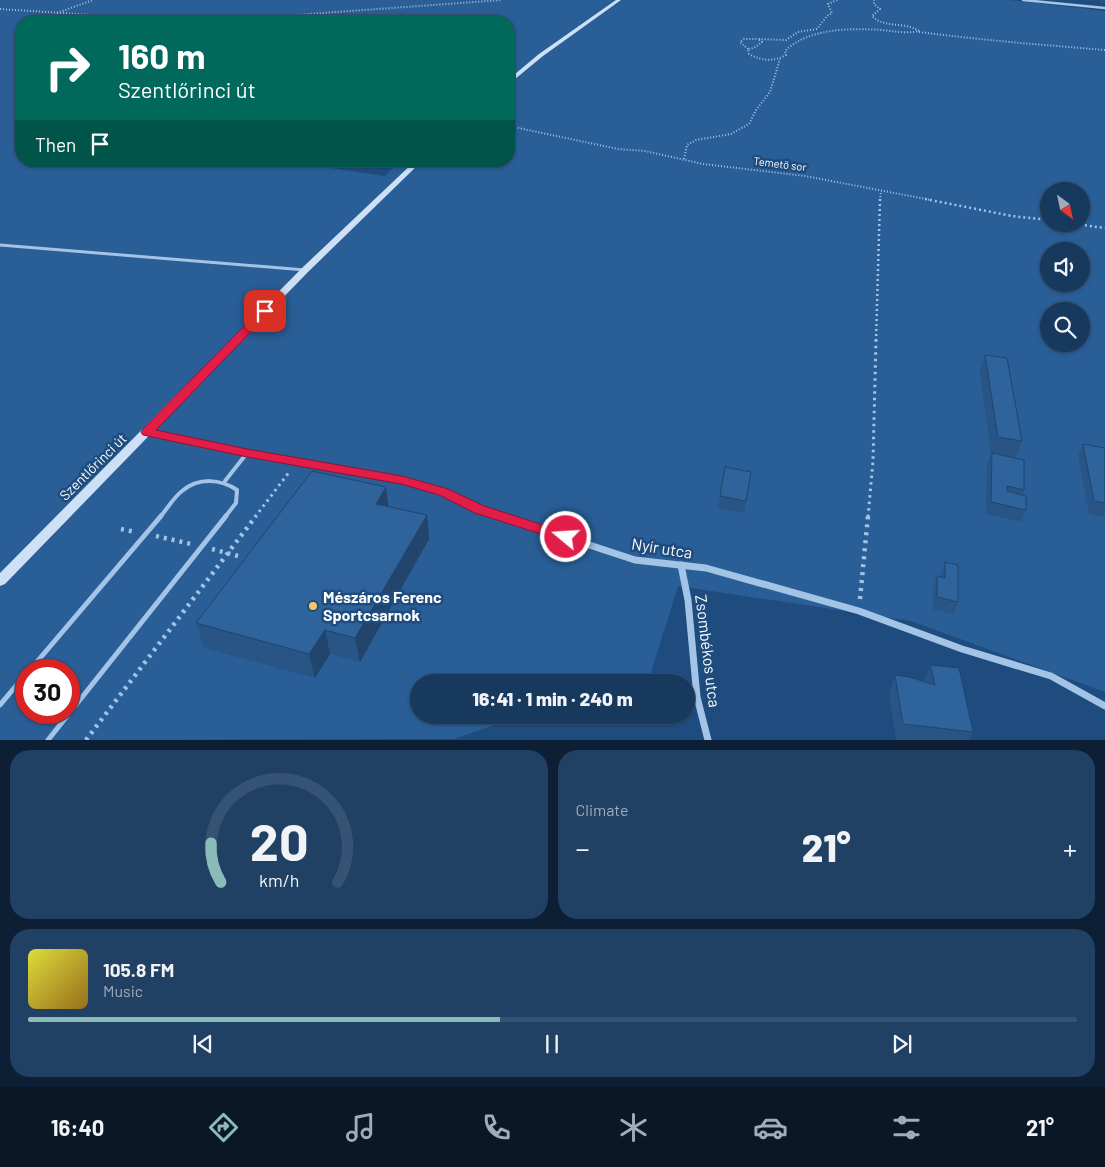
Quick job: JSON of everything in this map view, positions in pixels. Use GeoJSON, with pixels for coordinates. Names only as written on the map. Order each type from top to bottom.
{"type":"FeatureCollection","features":[{"type":"Feature","properties":{"kind":"main road"},"geometry":{"type":"LineString","coordinates":[[515,77],[541,55],[620,0]]}},
{"type":"Feature","properties":{"kind":"main road","name":"Szentlőrinci út"},"geometry":{"type":"LineString","coordinates":[[0,581],[304,270],[413,167]]}},
{"type":"Feature","properties":{"kind":"street"},"geometry":{"type":"LineString","coordinates":[[1023,0],[1105,8]]}},
{"type":"Feature","properties":{"kind":"street","name":"Nyír utca"},"geometry":{"type":"LineString","coordinates":[[147,432],[247,453],[402,480],[444,492],[480,509],[636,560],[706,568],[859,610],[962,649],[1051,676],[1105,706]]}},
{"type":"Feature","properties":{"kind":"street","name":"Zsombékos utca"},"geometry":{"type":"LineString","coordinates":[[681,565],[688,600],[697,697],[708,740]]}},
{"type":"Feature","properties":{"kind":"lane"},"geometry":{"type":"LineString","coordinates":[[0,245],[304,270]]}},
{"type":"Feature","properties":{"kind":"lane"},"geometry":{"type":"LineString","coordinates":[[225,481],[247,453]]}},
{"type":"Feature","properties":{"kind":"lane"},"geometry":{"type":"LineString","coordinates":[[39,659],[183,490],[206,481],[225,481],[237,490],[236,503],[48,740]]}},
{"type":"Feature","properties":{"kind":"lane"},"geometry":{"type":"LineString","coordinates":[[0,705],[15,687]]}},
{"type":"Feature","properties":{"kind":"path"},"geometry":{"type":"LineString","coordinates":[[54,14],[93,0]]}},
{"type":"Feature","properties":{"kind":"path"},"geometry":{"type":"LineString","coordinates":[[295,15],[502,0]]}},
{"type":"Feature","properties":{"kind":"path"},"geometry":{"type":"LineString","coordinates":[[837,0],[828,4],[832,13],[827,16],[817,29],[798,32],[786,40],[744,39],[740,42],[748,49],[749,54],[759,59],[780,59],[786,55],[785,51],[788,47],[811,35],[841,29],[916,32],[980,40],[994,39],[1029,44],[1105,50]]}},
{"type":"Feature","properties":{"kind":"path"},"geometry":{"type":"LineString","coordinates":[[874,0],[874,4],[880,9],[872,16],[878,22],[909,26],[919,31],[916,32]]}},
{"type":"Feature","properties":{"kind":"path"},"geometry":{"type":"LineString","coordinates":[[0,9],[73,15]]}},
{"type":"Feature","properties":{"kind":"path"},"geometry":{"type":"LineString","coordinates":[[748,49],[754,48],[762,42],[758,39]]}},
{"type":"Feature","properties":{"kind":"path"},"geometry":{"type":"LineString","coordinates":[[684,160],[687,145],[696,140],[731,134],[749,124],[756,110],[770,92],[780,59]]}},
{"type":"Feature","properties":{"kind":"path","name":"Temető sor"},"geometry":{"type":"LineString","coordinates":[[515,127],[581,142],[618,149],[644,151],[703,164],[805,176],[1012,216],[1040,219]]}},
{"type":"Feature","properties":{"kind":"path"},"geometry":{"type":"LineString","coordinates":[[859,610],[873,461],[878,239],[881,191]]}},
{"type":"Feature","properties":{"kind":"path"},"geometry":{"type":"LineString","coordinates":[[1090,226],[1105,228]]}},
{"type":"Feature","properties":{"kind":"path"},"geometry":{"type":"LineString","coordinates":[[86,740],[289,471],[308,474],[315,464]]}},
{"type":"Feature","properties":{"kind":"path"},"geometry":{"type":"LineString","coordinates":[[121,529],[238,556]]}},
{"type":"Feature","properties":{"kind":"shaded area"},"geometry":{"type":"Polygon","coordinates":[[[0,0],[1009,0],[1105,11],[1105,692],[911,621],[678,586],[650,674],[410,674],[410,724],[498,724],[453,739],[0,740],[0,0]]]}},
{"type":"Feature","properties":{"kind":"building"},"geometry":{"type":"Polygon","coordinates":[[[985,355],[1007,358],[1022,441],[998,437],[985,355]]]}},
{"type":"Feature","properties":{"kind":"building"},"geometry":{"type":"Polygon","coordinates":[[[1083,444],[1105,448],[1105,503],[1094,501],[1083,444]]]}},
{"type":"Feature","properties":{"kind":"building"},"geometry":{"type":"Polygon","coordinates":[[[992,453],[1024,460],[1024,490],[1007,486],[1007,491],[1026,496],[1026,510],[991,502],[992,453]]]}},
{"type":"Feature","properties":{"kind":"building"},"geometry":{"type":"Polygon","coordinates":[[[725,467],[751,472],[746,501],[720,496],[725,467]]]}},
{"type":"Feature","properties":{"kind":"building","name":"Mészáros Ferenc Sportcsarnok"},"geometry":{"type":"Polygon","coordinates":[[[312,471],[386,487],[376,504],[427,515],[355,638],[325,630],[309,654],[196,623],[312,471]]]}},
{"type":"Feature","properties":{"kind":"building"},"geometry":{"type":"Polygon","coordinates":[[[945,562],[958,565],[958,602],[937,597],[937,576],[945,578],[945,562]]]}},
{"type":"Feature","properties":{"kind":"building"},"geometry":{"type":"Polygon","coordinates":[[[930,665],[959,668],[973,732],[903,724],[895,675],[935,685],[930,665]]]}},
{"type":"Feature","properties":{"kind":"place","name":"Mészáros Ferenc Sportcsarnok"},"geometry":{"type":"Point","coordinates":[313,606]}},
{"type":"Feature","properties":{"kind":"route"},"geometry":{"type":"LineString","coordinates":[[265,311],[147,432],[247,453],[402,480],[444,492],[480,509],[566,537]]}}]}
